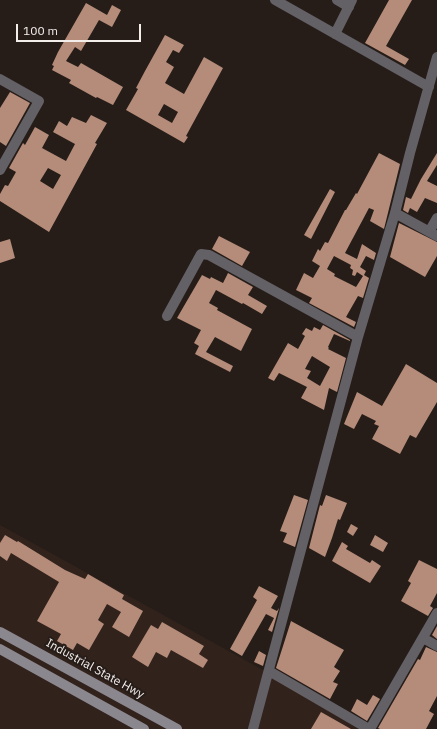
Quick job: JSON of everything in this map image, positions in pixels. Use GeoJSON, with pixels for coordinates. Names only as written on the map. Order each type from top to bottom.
{"type":"FeatureCollection","features":[{"type":"Feature","properties":{"kind":"main road","name":"Industrial State Hwy"},"geometry":{"type":"LineString","coordinates":[[4,635],[176,729]]}},
{"type":"Feature","properties":{"kind":"main road"},"geometry":{"type":"LineString","coordinates":[[1,650],[144,729]]}},
{"type":"Feature","properties":{"kind":"street"},"geometry":{"type":"LineString","coordinates":[[274,0],[429,87]]}},
{"type":"Feature","properties":{"kind":"street"},"geometry":{"type":"LineString","coordinates":[[335,34],[351,3],[337,0]]}},
{"type":"Feature","properties":{"kind":"street"},"geometry":{"type":"LineString","coordinates":[[253,729],[270,671],[358,337],[395,213],[437,57]]}},
{"type":"Feature","properties":{"kind":"street"},"geometry":{"type":"LineString","coordinates":[[0,78],[39,101],[0,170]]}},
{"type":"Feature","properties":{"kind":"street"},"geometry":{"type":"LineString","coordinates":[[395,213],[433,234],[437,218]]}},
{"type":"Feature","properties":{"kind":"street"},"geometry":{"type":"LineString","coordinates":[[167,316],[201,254],[209,255],[358,337]]}},
{"type":"Feature","properties":{"kind":"street"},"geometry":{"type":"LineString","coordinates":[[270,671],[369,729],[437,613]]}},
{"type":"Feature","properties":{"kind":"street"},"geometry":{"type":"LineString","coordinates":[[1,650],[4,635]]}},
{"type":"Feature","properties":{"kind":"street"},"geometry":{"type":"LineString","coordinates":[[423,638],[437,646]]}},
{"type":"Feature","properties":{"kind":"shaded area"},"geometry":{"type":"Polygon","coordinates":[[[0,525],[272,675],[366,729],[0,729],[0,525]]]}},
{"type":"Feature","properties":{"kind":"building"},"geometry":{"type":"Polygon","coordinates":[[[389,0],[412,0],[386,46],[409,59],[405,65],[365,43],[389,0]]]}},
{"type":"Feature","properties":{"kind":"building"},"geometry":{"type":"Polygon","coordinates":[[[86,3],[107,15],[112,5],[121,10],[112,27],[99,20],[81,51],[75,47],[66,61],[78,67],[81,63],[123,87],[113,105],[97,97],[96,98],[69,83],[71,80],[52,70],[54,66],[52,65],[58,52],[86,3]]]}},
{"type":"Feature","properties":{"kind":"building"},"geometry":{"type":"Polygon","coordinates":[[[165,35],[184,45],[179,53],[173,50],[166,62],[174,67],[165,83],[184,94],[204,57],[223,68],[186,136],[188,137],[184,143],[126,110],[138,89],[136,88],[165,35]],[[164,104],[158,115],[172,123],[178,112],[164,104]]]}},
{"type":"Feature","properties":{"kind":"building"},"geometry":{"type":"Polygon","coordinates":[[[10,92],[30,103],[6,146],[0,142],[0,108],[10,92]]]}},
{"type":"Feature","properties":{"kind":"building"},"geometry":{"type":"Polygon","coordinates":[[[91,115],[107,123],[49,232],[0,201],[0,194],[5,185],[8,186],[16,172],[9,168],[23,143],[25,145],[35,127],[49,135],[42,148],[66,161],[75,144],[53,132],[59,121],[67,126],[72,117],[86,123],[91,115]],[[48,168],[40,181],[53,189],[61,175],[48,168]]]}},
{"type":"Feature","properties":{"kind":"building"},"geometry":{"type":"Polygon","coordinates":[[[379,153],[400,164],[384,229],[370,221],[374,210],[369,208],[345,253],[357,259],[362,244],[376,253],[374,260],[366,256],[360,267],[366,271],[364,275],[369,278],[363,298],[358,296],[346,317],[356,322],[354,327],[309,303],[312,298],[296,290],[304,273],[313,278],[320,266],[312,261],[318,249],[320,251],[325,242],[328,243],[345,210],[356,193],[357,194],[379,153]],[[334,256],[327,269],[335,274],[334,276],[356,287],[363,276],[357,272],[355,276],[352,275],[353,270],[350,268],[351,265],[334,256]]]}},
{"type":"Feature","properties":{"kind":"building"},"geometry":{"type":"Polygon","coordinates":[[[437,153],[437,165],[427,181],[437,186],[437,203],[425,198],[417,212],[410,208],[408,213],[403,210],[406,197],[411,199],[437,153]]]}},
{"type":"Feature","properties":{"kind":"building"},"geometry":{"type":"Polygon","coordinates":[[[330,189],[335,192],[311,239],[304,235],[330,189]]]}},
{"type":"Feature","properties":{"kind":"building"},"geometry":{"type":"Polygon","coordinates":[[[399,223],[437,242],[437,256],[425,277],[390,257],[399,223]]]}},
{"type":"Feature","properties":{"kind":"building"},"geometry":{"type":"Polygon","coordinates":[[[219,236],[250,252],[242,266],[212,249],[219,236]]]}},
{"type":"Feature","properties":{"kind":"building"},"geometry":{"type":"Polygon","coordinates":[[[10,239],[15,258],[0,263],[0,242],[10,239]]]}},
{"type":"Feature","properties":{"kind":"building"},"geometry":{"type":"Polygon","coordinates":[[[228,273],[253,287],[248,295],[267,306],[262,314],[216,290],[209,303],[218,308],[217,310],[252,329],[241,351],[215,337],[206,352],[233,366],[230,372],[195,354],[199,346],[194,343],[201,330],[177,318],[202,275],[210,279],[211,277],[223,283],[228,273]]]}},
{"type":"Feature","properties":{"kind":"building"},"geometry":{"type":"Polygon","coordinates":[[[323,325],[350,340],[334,334],[328,347],[328,349],[346,358],[337,392],[329,388],[324,410],[301,398],[307,387],[279,373],[274,381],[268,378],[288,343],[298,349],[305,336],[302,334],[306,328],[312,331],[314,327],[320,330],[323,325]],[[312,356],[305,369],[311,371],[307,378],[320,386],[330,367],[312,356]]]}},
{"type":"Feature","properties":{"kind":"building"},"geometry":{"type":"Polygon","coordinates":[[[406,364],[437,383],[437,402],[416,438],[410,435],[400,454],[372,439],[379,426],[374,424],[376,421],[362,414],[354,429],[344,424],[357,392],[382,406],[406,364]]]}},
{"type":"Feature","properties":{"kind":"building"},"geometry":{"type":"Polygon","coordinates":[[[294,495],[308,500],[295,547],[283,542],[287,533],[280,531],[294,495]]]}},
{"type":"Feature","properties":{"kind":"building"},"geometry":{"type":"Polygon","coordinates":[[[326,495],[347,503],[340,520],[338,519],[325,557],[309,548],[320,505],[322,506],[326,495]]]}},
{"type":"Feature","properties":{"kind":"building"},"geometry":{"type":"Polygon","coordinates":[[[351,524],[358,528],[353,536],[347,532],[351,524]]]}},
{"type":"Feature","properties":{"kind":"building"},"geometry":{"type":"Polygon","coordinates":[[[5,535],[17,542],[18,541],[65,570],[85,579],[88,574],[124,595],[122,599],[143,611],[129,637],[112,627],[121,612],[107,604],[98,620],[104,624],[89,650],[77,643],[73,650],[57,641],[61,634],[37,621],[59,582],[11,553],[7,561],[0,556],[0,543],[5,535]]]}},
{"type":"Feature","properties":{"kind":"building"},"geometry":{"type":"Polygon","coordinates":[[[375,535],[388,543],[383,552],[370,545],[375,535]]]}},
{"type":"Feature","properties":{"kind":"building"},"geometry":{"type":"Polygon","coordinates":[[[342,542],[348,546],[346,549],[370,563],[372,560],[381,566],[370,583],[332,561],[342,542]]]}},
{"type":"Feature","properties":{"kind":"building"},"geometry":{"type":"Polygon","coordinates":[[[419,560],[437,569],[437,593],[430,606],[433,608],[428,616],[401,601],[411,583],[408,581],[419,560]]]}},
{"type":"Feature","properties":{"kind":"building"},"geometry":{"type":"Polygon","coordinates":[[[259,586],[278,596],[271,608],[277,611],[279,608],[272,632],[268,630],[274,618],[266,614],[242,656],[230,649],[257,600],[253,597],[259,586]]]}},
{"type":"Feature","properties":{"kind":"building"},"geometry":{"type":"Polygon","coordinates":[[[291,621],[344,650],[334,667],[340,671],[333,682],[338,684],[330,699],[276,668],[291,621]]]}},
{"type":"Feature","properties":{"kind":"building"},"geometry":{"type":"Polygon","coordinates":[[[162,622],[204,646],[199,654],[208,660],[203,668],[171,650],[167,658],[156,652],[148,667],[132,657],[151,625],[158,629],[162,622]]]}},
{"type":"Feature","properties":{"kind":"building"},"geometry":{"type":"Polygon","coordinates":[[[437,626],[437,639],[432,635],[437,626]]]}},
{"type":"Feature","properties":{"kind":"building"},"geometry":{"type":"Polygon","coordinates":[[[426,647],[437,652],[437,696],[429,711],[434,714],[426,729],[378,728],[418,659],[420,660],[426,647]]]}},
{"type":"Feature","properties":{"kind":"building"},"geometry":{"type":"Polygon","coordinates":[[[259,651],[266,655],[263,666],[254,662],[259,651]]]}},
{"type":"Feature","properties":{"kind":"building"},"geometry":{"type":"Polygon","coordinates":[[[373,695],[380,699],[367,721],[351,711],[357,699],[367,705],[373,695]]]}},
{"type":"Feature","properties":{"kind":"building"},"geometry":{"type":"Polygon","coordinates":[[[321,712],[351,729],[311,729],[321,712]]]}}]}
